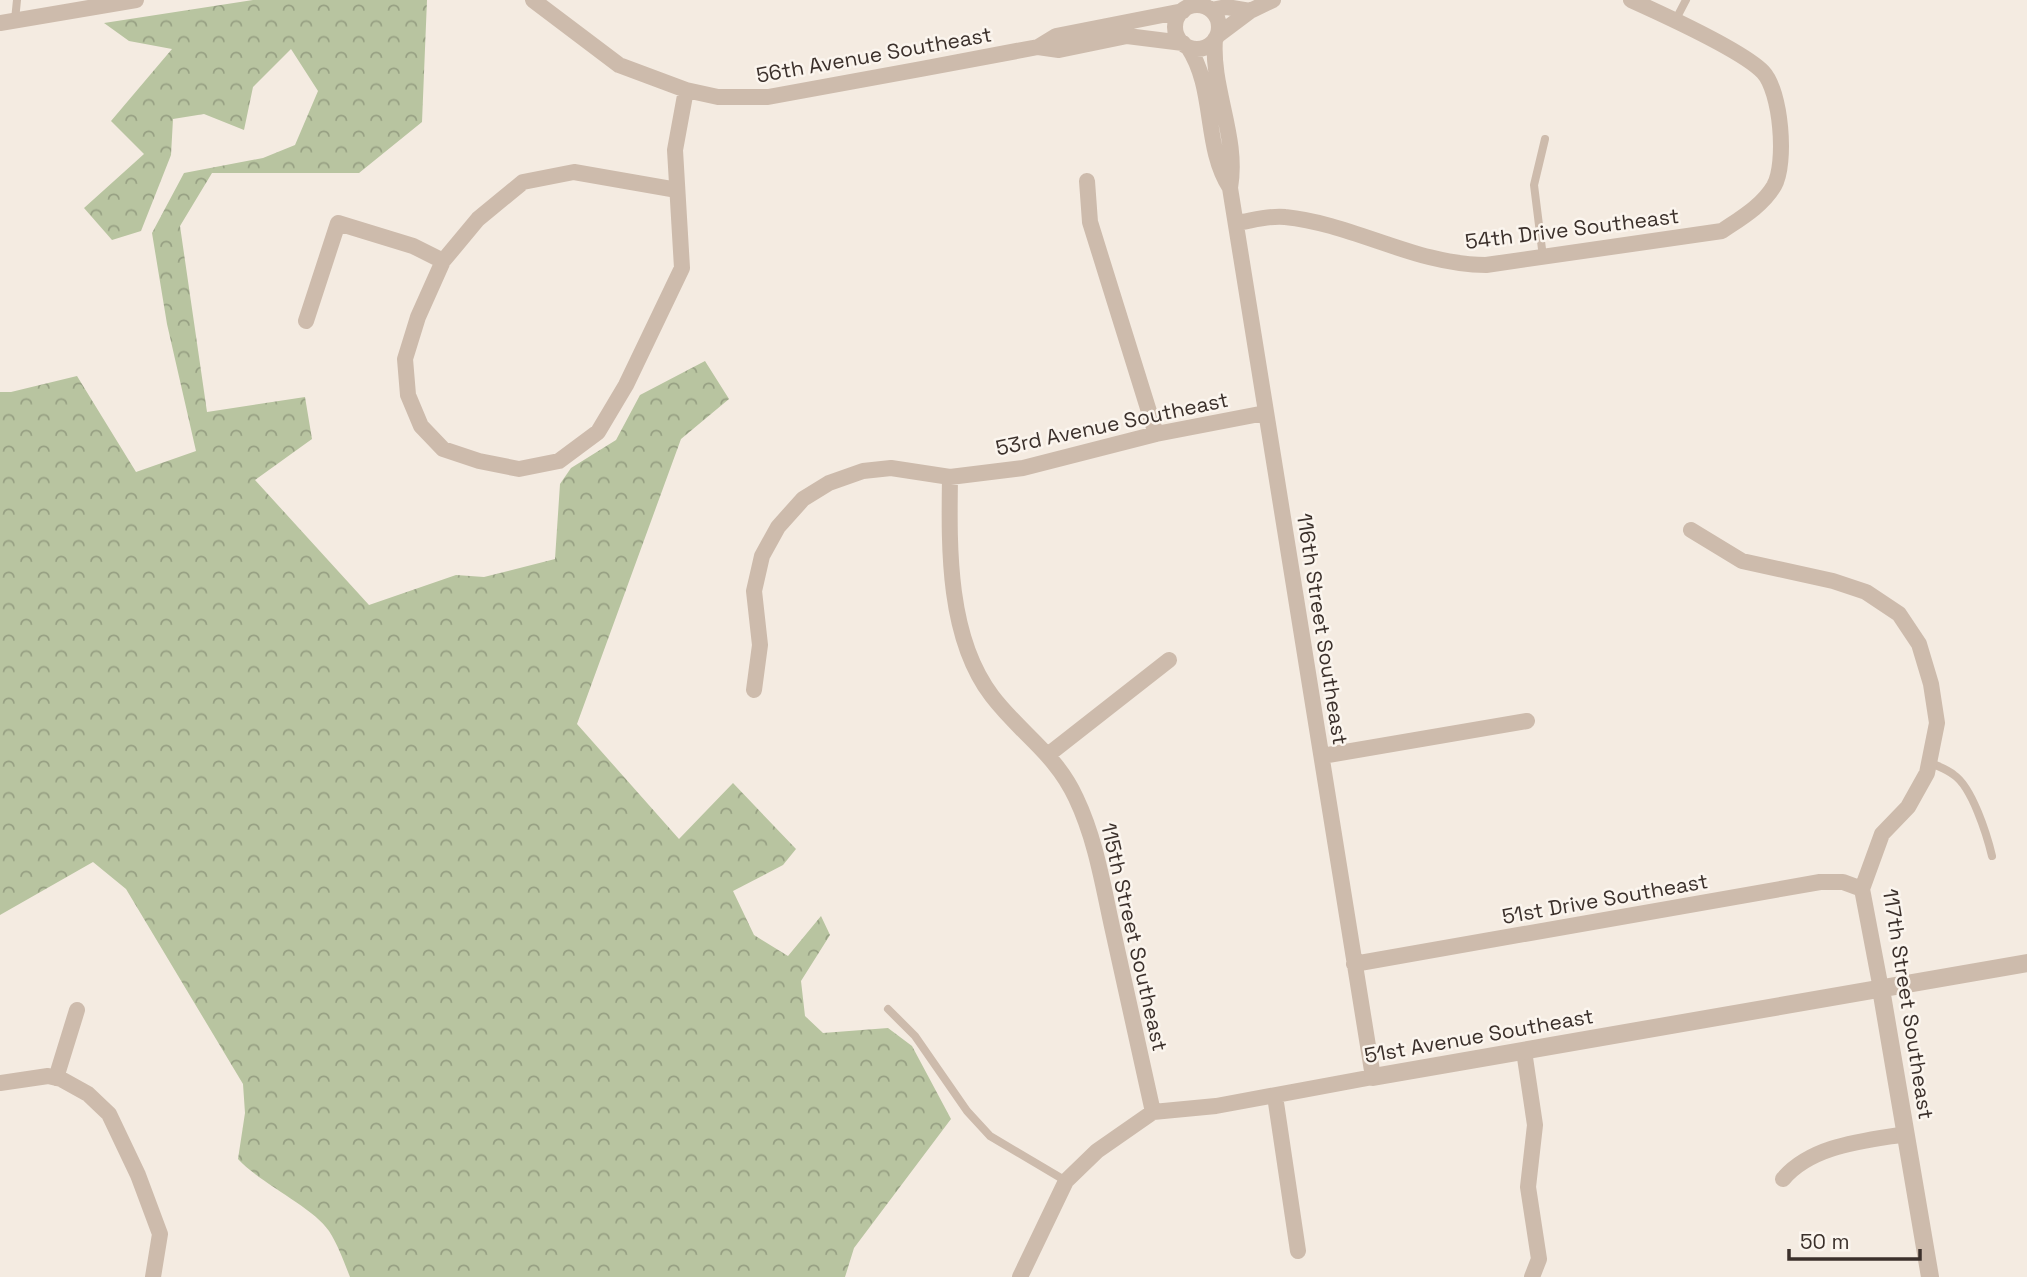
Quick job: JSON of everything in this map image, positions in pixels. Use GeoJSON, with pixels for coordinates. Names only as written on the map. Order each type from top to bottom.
{"type":"FeatureCollection","features":[{"type":"Feature","properties":{"kind":"street"},"geometry":{"type":"LineString","coordinates":[[8,22],[136,0]]}},
{"type":"Feature","properties":{"kind":"street","name":"56th Avenue Southeast"},"geometry":{"type":"LineString","coordinates":[[533,0],[619,65],[686,90],[718,97],[768,97],[1038,47],[1059,50],[1127,36],[1186,45]]}},
{"type":"Feature","properties":{"kind":"street"},"geometry":{"type":"LineString","coordinates":[[1250,11],[1227,7],[1187,6],[1176,23],[1178,37],[1186,45],[1202,48],[1250,11],[1273,0]]}},
{"type":"Feature","properties":{"kind":"street"},"geometry":{"type":"LineString","coordinates":[[1631,0],[1675,21]]}},
{"type":"Feature","properties":{"kind":"street","name":"56th Avenue Southeast"},"geometry":{"type":"LineString","coordinates":[[1038,47],[1056,36],[1187,6]]}},
{"type":"Feature","properties":{"kind":"street"},"geometry":{"type":"LineString","coordinates":[[1211,6],[1218,20],[1217,37]]}},
{"type":"Feature","properties":{"kind":"street","name":"54th Drive Southeast"},"geometry":{"type":"LineString","coordinates":[[1236,223],[1282,216],[1314,222],[1456,265],[1486,265],[1722,231],[1754,210],[1775,184],[1782,149],[1779,113],[1764,73],[1731,50],[1675,21]]}},
{"type":"Feature","properties":{"kind":"street","name":"116th Street Southeast"},"geometry":{"type":"LineString","coordinates":[[1217,37],[1215,66],[1226,112],[1233,169],[1230,188],[1373,1077]]}},
{"type":"Feature","properties":{"kind":"street","name":"116th Street Southeast"},"geometry":{"type":"LineString","coordinates":[[1186,45],[1199,63],[1220,172],[1230,188]]}},
{"type":"Feature","properties":{"kind":"street"},"geometry":{"type":"LineString","coordinates":[[677,190],[574,172],[523,182],[478,219],[443,261],[418,317],[405,359],[408,394],[421,426],[443,449],[479,461],[519,469],[559,461],[598,432],[626,385],[682,268],[675,150],[686,90]]}},
{"type":"Feature","properties":{"kind":"street"},"geometry":{"type":"LineString","coordinates":[[1087,181],[1090,222],[1156,434]]}},
{"type":"Feature","properties":{"kind":"street"},"geometry":{"type":"LineString","coordinates":[[306,321],[338,223],[413,246],[443,261]]}},
{"type":"Feature","properties":{"kind":"street","name":"53rd Avenue Southeast"},"geometry":{"type":"LineString","coordinates":[[754,690],[760,645],[754,591],[762,556],[778,527],[803,499],[829,483],[863,471],[891,468],[950,477],[1023,468],[1156,434],[1265,413]]}},
{"type":"Feature","properties":{"kind":"street","name":"115th Street Southeast"},"geometry":{"type":"LineString","coordinates":[[950,477],[953,596],[968,647],[990,694],[1018,728],[1049,754],[1076,798],[1096,853],[1153,1112]]}},
{"type":"Feature","properties":{"kind":"street","name":"117th Street Southeast"},"geometry":{"type":"LineString","coordinates":[[1691,530],[1742,561],[1833,581],[1866,592],[1899,614],[1919,645],[1931,684],[1937,723],[1927,773],[1908,807],[1882,834],[1862,889],[1930,1277]]}},
{"type":"Feature","properties":{"kind":"street"},"geometry":{"type":"LineString","coordinates":[[1049,754],[1169,660]]}},
{"type":"Feature","properties":{"kind":"street"},"geometry":{"type":"LineString","coordinates":[[1322,756],[1527,721]]}},
{"type":"Feature","properties":{"kind":"street","name":"51st Drive Southeast"},"geometry":{"type":"LineString","coordinates":[[1354,964],[1820,882],[1843,882],[1862,889]]}},
{"type":"Feature","properties":{"kind":"street","name":"51st Avenue Southeast"},"geometry":{"type":"LineString","coordinates":[[1020,1277],[1066,1181],[1097,1151],[1153,1112],[1275,1096],[2027,963]]}},
{"type":"Feature","properties":{"kind":"street"},"geometry":{"type":"LineString","coordinates":[[55,1078],[77,1010]]}},
{"type":"Feature","properties":{"kind":"street"},"geometry":{"type":"LineString","coordinates":[[1524,1051],[1535,1125],[1528,1187],[1539,1259],[1532,1277]]}},
{"type":"Feature","properties":{"kind":"street"},"geometry":{"type":"LineString","coordinates":[[0,1083],[55,1078],[88,1094],[109,1114],[160,1234],[153,1277]]}},
{"type":"Feature","properties":{"kind":"street"},"geometry":{"type":"LineString","coordinates":[[1275,1096],[1298,1251]]}},
{"type":"Feature","properties":{"kind":"street"},"geometry":{"type":"LineString","coordinates":[[1783,1179],[1794,1166],[1840,1146],[1906,1134]]}},
{"type":"Feature","properties":{"kind":"lane"},"geometry":{"type":"LineString","coordinates":[[8,22],[17,0]]}},
{"type":"Feature","properties":{"kind":"lane"},"geometry":{"type":"LineString","coordinates":[[1675,21],[1686,0]]}},
{"type":"Feature","properties":{"kind":"lane"},"geometry":{"type":"LineString","coordinates":[[1543,257],[1534,184],[1545,139]]}},
{"type":"Feature","properties":{"kind":"lane"},"geometry":{"type":"LineString","coordinates":[[1929,762],[1956,775],[1985,829],[1992,856]]}},
{"type":"Feature","properties":{"kind":"lane"},"geometry":{"type":"LineString","coordinates":[[888,1009],[915,1036],[967,1111],[990,1136],[1066,1181]]}},
{"type":"Feature","properties":{"kind":"green space"},"geometry":{"type":"Polygon","coordinates":[[[253,0],[427,0],[422,122],[359,173],[212,173],[180,226],[207,412],[305,397],[312,439],[255,480],[369,605],[456,575],[484,577],[555,559],[560,484],[571,468],[616,440],[640,395],[705,361],[729,399],[681,439],[577,724],[679,839],[733,783],[796,849],[783,865],[733,891],[754,935],[788,956],[821,916],[830,935],[801,981],[805,1016],[823,1033],[888,1028],[912,1046],[951,1119],[854,1248],[845,1277],[350,1277],[335,1242],[321,1222],[238,1159],[245,1113],[243,1084],[126,889],[93,862],[0,915],[0,392],[11,392],[77,376],[136,472],[196,451],[167,324],[152,233],[184,173],[263,158],[295,145],[318,91],[291,49],[253,87],[244,130],[204,114],[173,119],[171,155],[141,231],[112,240],[84,208],[144,154],[111,121],[172,49],[129,41],[104,23],[253,0]]]}}]}
